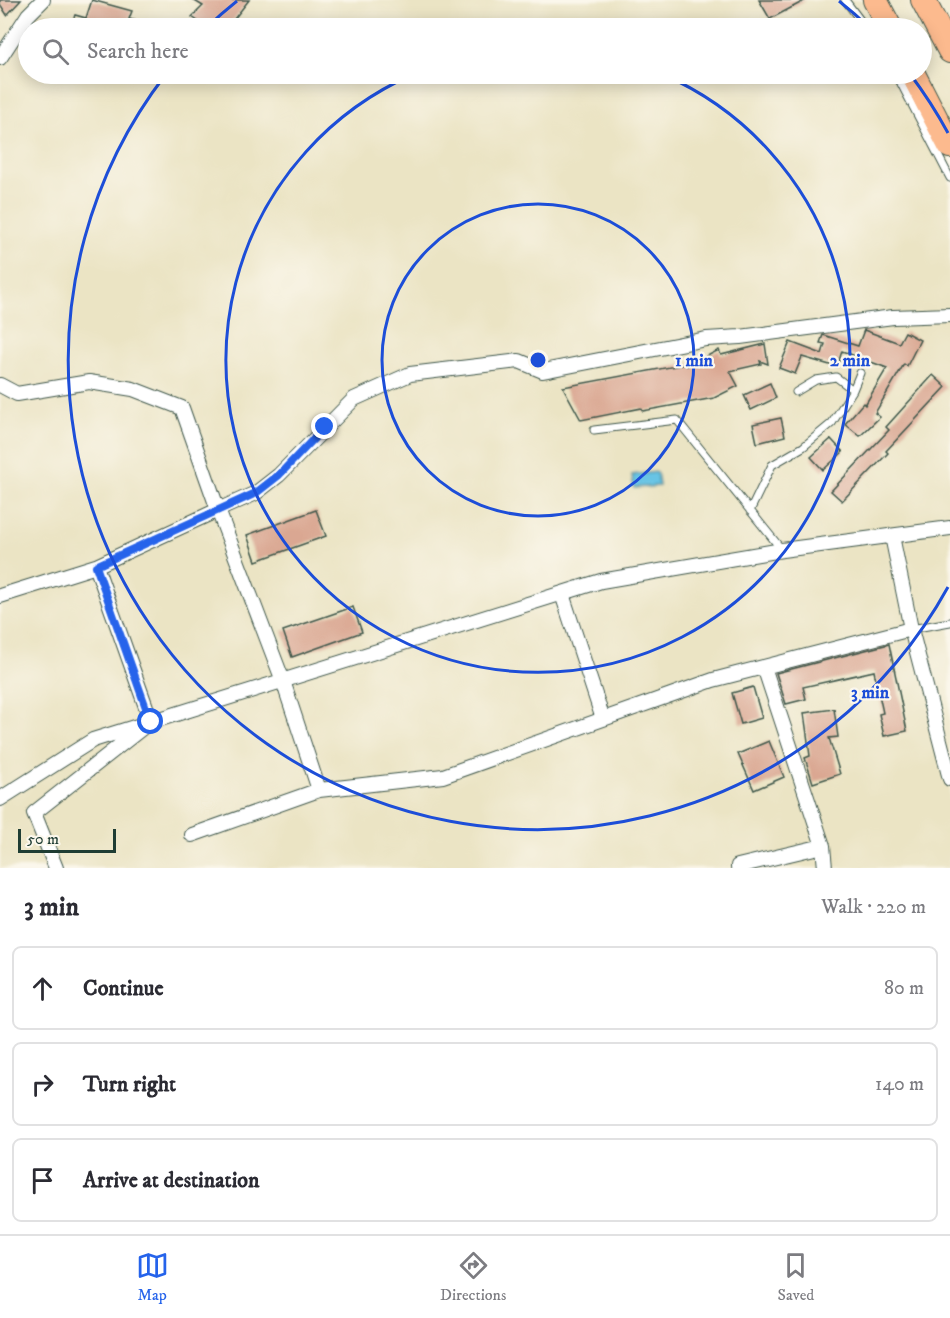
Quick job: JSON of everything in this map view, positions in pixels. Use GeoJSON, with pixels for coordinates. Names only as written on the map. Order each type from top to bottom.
{"type":"FeatureCollection","features":[{"type":"Feature","properties":{"kind":"highway"},"geometry":{"type":"LineString","coordinates":[[875,0],[885,18]]}},
{"type":"Feature","properties":{"kind":"highway"},"geometry":{"type":"LineString","coordinates":[[923,0],[950,51]]}},
{"type":"Feature","properties":{"kind":"highway"},"geometry":{"type":"LineString","coordinates":[[918,84],[950,146]]}},
{"type":"Feature","properties":{"kind":"street"},"geometry":{"type":"LineString","coordinates":[[26,18],[43,0]]}},
{"type":"Feature","properties":{"kind":"street"},"geometry":{"type":"LineString","coordinates":[[2,50],[18,28]]}},
{"type":"Feature","properties":{"kind":"street"},"geometry":{"type":"LineString","coordinates":[[0,596],[96,566],[256,493],[279,475],[354,399],[410,374],[519,361],[543,371],[706,339],[740,337],[893,317],[950,315]]}},
{"type":"Feature","properties":{"kind":"street"},"geometry":{"type":"LineString","coordinates":[[0,385],[17,394],[89,382],[133,389],[182,408],[283,681],[319,790]]}},
{"type":"Feature","properties":{"kind":"street"},"geometry":{"type":"LineString","coordinates":[[0,799],[93,740],[601,581],[782,550],[950,528]]}},
{"type":"Feature","properties":{"kind":"street"},"geometry":{"type":"LineString","coordinates":[[892,536],[911,628],[950,779]]}},
{"type":"Feature","properties":{"kind":"street"},"geometry":{"type":"LineString","coordinates":[[96,566],[151,722]]}},
{"type":"Feature","properties":{"kind":"street"},"geometry":{"type":"LineString","coordinates":[[562,594],[603,719]]}},
{"type":"Feature","properties":{"kind":"street"},"geometry":{"type":"LineString","coordinates":[[192,835],[319,790],[442,776],[713,680],[911,628]]}},
{"type":"Feature","properties":{"kind":"street"},"geometry":{"type":"LineString","coordinates":[[764,667],[823,846],[825,868]]}},
{"type":"Feature","properties":{"kind":"street"},"geometry":{"type":"LineString","coordinates":[[56,868],[34,813],[151,722]]}},
{"type":"Feature","properties":{"kind":"street"},"geometry":{"type":"LineString","coordinates":[[738,868],[738,866],[823,846]]}},
{"type":"Feature","properties":{"kind":"lane"},"geometry":{"type":"LineString","coordinates":[[845,0],[858,18]]}},
{"type":"Feature","properties":{"kind":"lane"},"geometry":{"type":"LineString","coordinates":[[901,84],[950,178]]}},
{"type":"Feature","properties":{"kind":"lane"},"geometry":{"type":"LineString","coordinates":[[750,511],[772,465],[802,447],[832,423],[853,390],[860,373]]}},
{"type":"Feature","properties":{"kind":"lane"},"geometry":{"type":"LineString","coordinates":[[796,392],[816,380],[836,377],[853,390]]}},
{"type":"Feature","properties":{"kind":"lane"},"geometry":{"type":"LineString","coordinates":[[594,430],[677,420],[782,550]]}},
{"type":"Feature","properties":{"kind":"lane"},"geometry":{"type":"LineString","coordinates":[[911,628],[950,622]]}},
{"type":"Feature","properties":{"kind":"water"},"geometry":{"type":"Polygon","coordinates":[[[657,472],[659,486],[634,488],[632,475],[657,472]]]}},
{"type":"Feature","properties":{"kind":"building"},"geometry":{"type":"Polygon","coordinates":[[[0,0],[21,0],[7,15],[0,0]]]}},
{"type":"Feature","properties":{"kind":"building"},"geometry":{"type":"Polygon","coordinates":[[[92,0],[132,11],[129,18],[86,18],[92,0]]]}},
{"type":"Feature","properties":{"kind":"building"},"geometry":{"type":"Polygon","coordinates":[[[193,0],[249,0],[235,18],[192,17],[203,6],[193,0]]]}},
{"type":"Feature","properties":{"kind":"building"},"geometry":{"type":"Polygon","coordinates":[[[759,0],[806,0],[772,18],[769,18],[759,0]]]}},
{"type":"Feature","properties":{"kind":"building"},"geometry":{"type":"Polygon","coordinates":[[[864,330],[899,343],[905,332],[920,340],[907,366],[904,364],[875,413],[880,417],[860,436],[845,424],[863,403],[865,405],[887,368],[842,351],[837,367],[802,357],[795,374],[779,368],[790,342],[822,354],[825,344],[820,343],[823,335],[858,346],[864,330]]]}},
{"type":"Feature","properties":{"kind":"building"},"geometry":{"type":"Polygon","coordinates":[[[765,344],[768,364],[760,361],[761,364],[730,371],[738,386],[714,398],[643,411],[641,408],[581,420],[563,387],[686,364],[687,366],[719,350],[721,355],[765,344]]]}},
{"type":"Feature","properties":{"kind":"building"},"geometry":{"type":"Polygon","coordinates":[[[933,375],[946,387],[842,501],[831,491],[889,430],[886,427],[933,375]]]}},
{"type":"Feature","properties":{"kind":"building"},"geometry":{"type":"Polygon","coordinates":[[[770,383],[776,398],[751,410],[744,395],[770,383]]]}},
{"type":"Feature","properties":{"kind":"building"},"geometry":{"type":"Polygon","coordinates":[[[781,418],[785,436],[757,443],[753,424],[781,418]]]}},
{"type":"Feature","properties":{"kind":"building"},"geometry":{"type":"Polygon","coordinates":[[[831,439],[843,452],[823,470],[811,457],[831,439]]]}},
{"type":"Feature","properties":{"kind":"building"},"geometry":{"type":"Polygon","coordinates":[[[316,510],[326,536],[256,561],[247,535],[316,510]]]}},
{"type":"Feature","properties":{"kind":"building"},"geometry":{"type":"Polygon","coordinates":[[[353,607],[362,632],[292,657],[283,631],[353,607]]]}},
{"type":"Feature","properties":{"kind":"building"},"geometry":{"type":"Polygon","coordinates":[[[889,644],[907,731],[884,736],[879,714],[883,713],[874,671],[803,687],[806,699],[786,704],[776,673],[889,644]]]}},
{"type":"Feature","properties":{"kind":"building"},"geometry":{"type":"Polygon","coordinates":[[[753,687],[762,718],[741,724],[732,693],[753,687]]]}},
{"type":"Feature","properties":{"kind":"building"},"geometry":{"type":"Polygon","coordinates":[[[834,709],[838,737],[829,738],[840,774],[813,783],[805,758],[810,756],[804,713],[834,709]]]}},
{"type":"Feature","properties":{"kind":"building"},"geometry":{"type":"Polygon","coordinates":[[[769,741],[784,777],[754,790],[738,754],[769,741]]]}},
{"type":"Feature","properties":{"kind":"route"},"geometry":{"type":"LineString","coordinates":[[151,722],[96,566],[256,493],[279,475],[325,427]]}}]}
